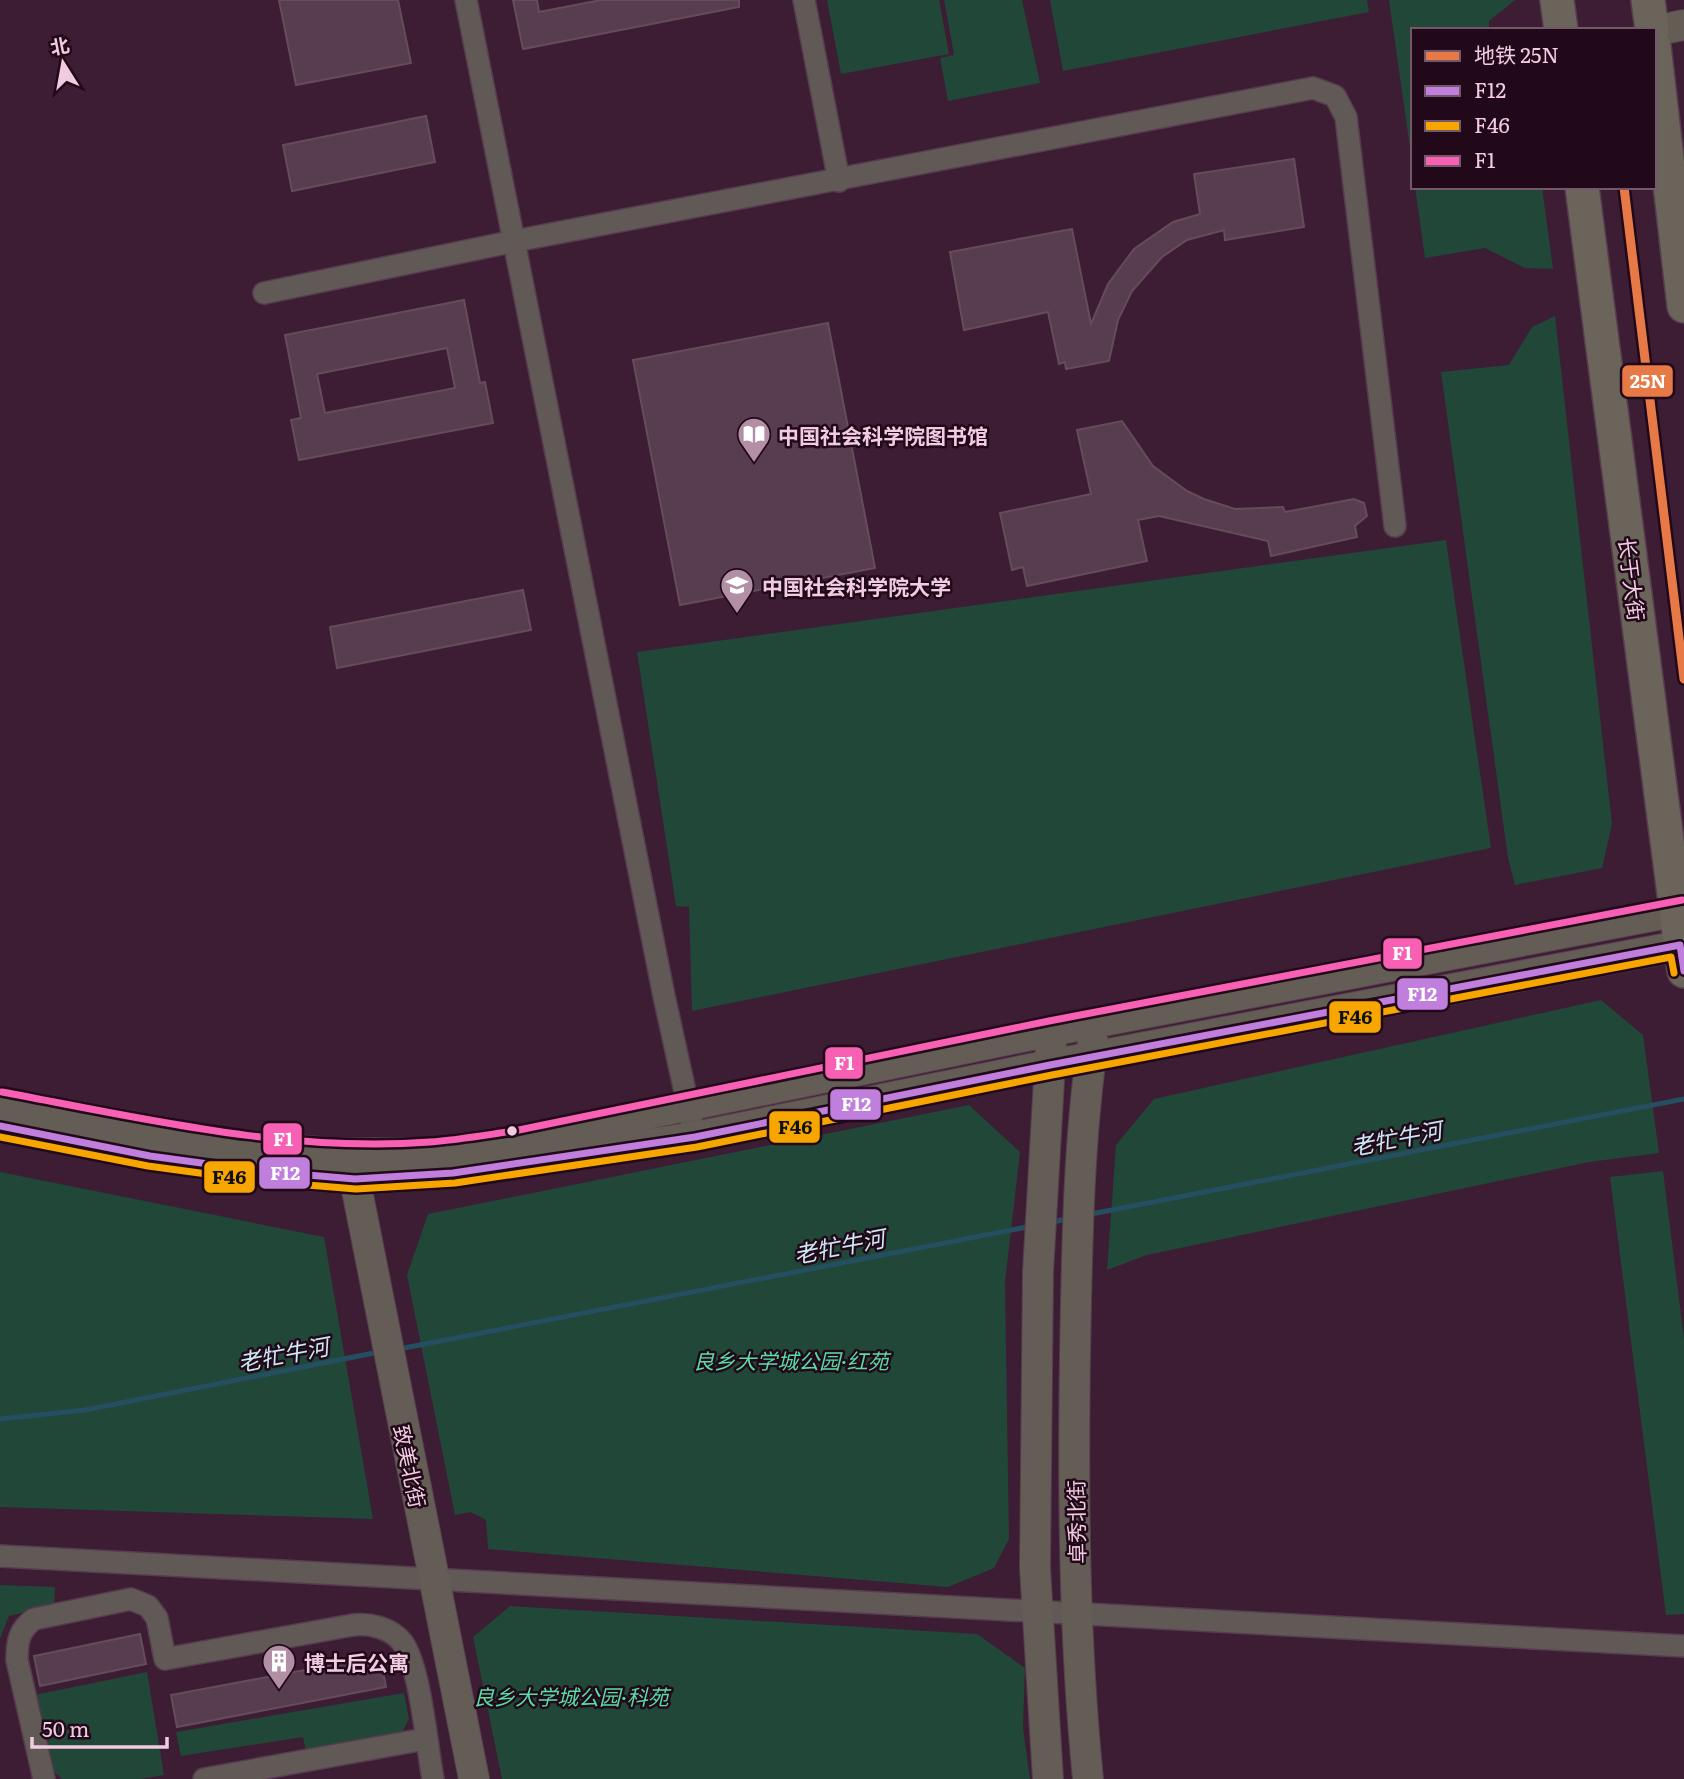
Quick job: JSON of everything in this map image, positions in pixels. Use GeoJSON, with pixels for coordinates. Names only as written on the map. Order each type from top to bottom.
{"type":"FeatureCollection","features":[{"type":"Feature","properties":{"kind":"main road"},"geometry":{"type":"LineString","coordinates":[[1558,0],[1561,28]]}},
{"type":"Feature","properties":{"kind":"main road"},"geometry":{"type":"LineString","coordinates":[[1648,0],[1653,28]]}},
{"type":"Feature","properties":{"kind":"main road"},"geometry":{"type":"LineString","coordinates":[[1656,30],[1684,25]]}},
{"type":"Feature","properties":{"kind":"main road"},"geometry":{"type":"LineString","coordinates":[[1656,63],[1684,306]]}},
{"type":"Feature","properties":{"kind":"main road","name":"长于大街"},"geometry":{"type":"LineString","coordinates":[[1582,189],[1680,910],[1683,954]]}},
{"type":"Feature","properties":{"kind":"main road"},"geometry":{"type":"LineString","coordinates":[[0,1101],[352,1166],[516,1141],[1051,1031],[1680,910]]}},
{"type":"Feature","properties":{"kind":"main road"},"geometry":{"type":"LineString","coordinates":[[0,1126],[150,1156],[260,1171],[352,1166],[504,1167],[695,1137],[1050,1065],[1683,954]]}},
{"type":"Feature","properties":{"kind":"main road","name":"卓秀北街"},"geometry":{"type":"LineString","coordinates":[[1088,1779],[1080,1698],[1073,1478],[1081,1159],[1096,1024]]}},
{"type":"Feature","properties":{"kind":"main road","name":"卓秀北街"},"geometry":{"type":"LineString","coordinates":[[1048,1779],[1037,1613],[1038,1272],[1051,1031]]}},
{"type":"Feature","properties":{"kind":"main road","name":"致美北街"},"geometry":{"type":"LineString","coordinates":[[352,1166],[474,1779]]}},
{"type":"Feature","properties":{"kind":"street"},"geometry":{"type":"LineString","coordinates":[[466,0],[695,1137]]}},
{"type":"Feature","properties":{"kind":"street"},"geometry":{"type":"LineString","coordinates":[[804,0],[839,180]]}},
{"type":"Feature","properties":{"kind":"street"},"geometry":{"type":"LineString","coordinates":[[264,293],[515,241],[1313,88],[1335,96],[1346,117],[1395,526]]}},
{"type":"Feature","properties":{"kind":"street"},"geometry":{"type":"LineString","coordinates":[[0,1556],[435,1577],[1077,1616],[1684,1647]]}},
{"type":"Feature","properties":{"kind":"street"},"geometry":{"type":"LineString","coordinates":[[44,1779],[8,1661],[22,1628],[34,1619],[131,1599],[148,1606],[157,1618],[165,1660],[369,1624],[391,1633],[402,1642],[415,1674],[433,1779]]}},
{"type":"Feature","properties":{"kind":"street"},"geometry":{"type":"LineString","coordinates":[[204,1779],[425,1739]]}},
{"type":"Feature","properties":{"kind":"green space"},"geometry":{"type":"Polygon","coordinates":[[[827,0],[939,0],[949,54],[841,74],[827,0]]]}},
{"type":"Feature","properties":{"kind":"green space"},"geometry":{"type":"Polygon","coordinates":[[[944,0],[1022,0],[1040,83],[948,101],[940,58],[954,55],[944,0]]]}},
{"type":"Feature","properties":{"kind":"green space"},"geometry":{"type":"Polygon","coordinates":[[[1050,0],[1367,0],[1369,12],[1063,71],[1050,0]]]}},
{"type":"Feature","properties":{"kind":"green space"},"geometry":{"type":"Polygon","coordinates":[[[1389,0],[1515,0],[1489,21],[1489,28],[1411,28],[1411,155],[1389,0]]]}},
{"type":"Feature","properties":{"kind":"green space"},"geometry":{"type":"Polygon","coordinates":[[[1415,189],[1542,189],[1553,269],[1525,268],[1485,248],[1425,258],[1415,189]]]}},
{"type":"Feature","properties":{"kind":"green space"},"geometry":{"type":"Polygon","coordinates":[[[1555,316],[1612,824],[1602,868],[1515,885],[1508,858],[1441,372],[1509,365],[1532,327],[1555,316]]]}},
{"type":"Feature","properties":{"kind":"green space"},"geometry":{"type":"Polygon","coordinates":[[[1446,540],[1491,848],[692,1011],[689,907],[676,906],[637,652],[1446,540]]]}},
{"type":"Feature","properties":{"kind":"green space"},"geometry":{"type":"Polygon","coordinates":[[[1601,1000],[1643,1035],[1659,1153],[1589,1162],[1147,1255],[1107,1270],[1116,1145],[1154,1099],[1601,1000]]]}},
{"type":"Feature","properties":{"kind":"green space","name":"良乡大学城公园·红苑"},"geometry":{"type":"Polygon","coordinates":[[[969,1105],[1020,1152],[1005,1282],[1009,1539],[994,1568],[948,1587],[488,1549],[486,1520],[471,1512],[455,1515],[407,1275],[428,1214],[969,1105]]]}},
{"type":"Feature","properties":{"kind":"green space"},"geometry":{"type":"Polygon","coordinates":[[[1663,1171],[1684,1339],[1684,1614],[1666,1615],[1610,1177],[1663,1171]]]}},
{"type":"Feature","properties":{"kind":"green space"},"geometry":{"type":"Polygon","coordinates":[[[0,1172],[324,1237],[373,1519],[0,1507],[0,1172]]]}},
{"type":"Feature","properties":{"kind":"green space"},"geometry":{"type":"Polygon","coordinates":[[[0,1585],[55,1587],[54,1605],[9,1616],[0,1639],[0,1585]]]}},
{"type":"Feature","properties":{"kind":"green space","name":"良乡大学城公园·科苑"},"geometry":{"type":"Polygon","coordinates":[[[510,1606],[977,1634],[1025,1668],[1023,1728],[1030,1779],[502,1779],[473,1637],[510,1606]]]}},
{"type":"Feature","properties":{"kind":"green space"},"geometry":{"type":"Polygon","coordinates":[[[147,1672],[164,1775],[141,1779],[62,1779],[48,1766],[34,1695],[147,1672]]]}},
{"type":"Feature","properties":{"kind":"green space"},"geometry":{"type":"Polygon","coordinates":[[[404,1693],[409,1719],[402,1732],[306,1751],[303,1737],[181,1756],[176,1732],[404,1693]]]}},
{"type":"Feature","properties":{"kind":"building"},"geometry":{"type":"Polygon","coordinates":[[[279,0],[398,0],[411,63],[296,85],[279,0]]]}},
{"type":"Feature","properties":{"kind":"building"},"geometry":{"type":"Polygon","coordinates":[[[513,0],[537,0],[539,12],[601,0],[739,0],[739,7],[523,49],[513,0]]]}},
{"type":"Feature","properties":{"kind":"building"},"geometry":{"type":"Polygon","coordinates":[[[426,116],[435,162],[292,191],[283,145],[426,116]]]}},
{"type":"Feature","properties":{"kind":"building"},"geometry":{"type":"Polygon","coordinates":[[[1294,159],[1304,227],[1225,240],[1224,230],[1187,240],[1162,257],[1132,291],[1118,320],[1109,361],[1066,369],[1065,362],[1059,364],[1048,312],[964,330],[950,252],[1072,229],[1091,324],[1108,284],[1134,249],[1173,222],[1200,214],[1194,174],[1294,159]]]}},
{"type":"Feature","properties":{"kind":"building"},"geometry":{"type":"Polygon","coordinates":[[[464,300],[480,383],[485,382],[493,423],[299,460],[291,420],[301,418],[285,335],[464,300]],[[447,348],[317,374],[325,413],[455,388],[447,348]]]}},
{"type":"Feature","properties":{"kind":"building","name":"中国社会科学院图书馆"},"geometry":{"type":"Polygon","coordinates":[[[828,323],[875,568],[680,605],[633,360],[828,323]]]}},
{"type":"Feature","properties":{"kind":"building"},"geometry":{"type":"Polygon","coordinates":[[[1122,421],[1153,466],[1187,491],[1204,499],[1235,509],[1283,507],[1285,512],[1354,499],[1364,503],[1367,516],[1355,526],[1357,537],[1271,556],[1268,541],[1159,516],[1138,520],[1147,561],[1027,586],[1023,567],[1012,570],[1000,513],[1091,494],[1077,430],[1122,421]]]}},
{"type":"Feature","properties":{"kind":"building"},"geometry":{"type":"Polygon","coordinates":[[[523,590],[531,630],[337,668],[330,627],[523,590]]]}},
{"type":"Feature","properties":{"kind":"building"},"geometry":{"type":"Polygon","coordinates":[[[140,1634],[146,1664],[40,1686],[34,1656],[140,1634]]]}},
{"type":"Feature","properties":{"kind":"building","name":"博士后公寓"},"geometry":{"type":"Polygon","coordinates":[[[380,1656],[386,1687],[177,1727],[171,1695],[380,1656]]]}},
{"type":"Feature","properties":{"kind":"waterway","name":"老牤牛河"},"geometry":{"type":"LineString","coordinates":[[1086,1215],[1684,1099]]}},
{"type":"Feature","properties":{"kind":"waterway","name":"老牤牛河"},"geometry":{"type":"LineString","coordinates":[[1049,1223],[1070,1218]]}},
{"type":"Feature","properties":{"kind":"waterway","name":"老牤牛河"},"geometry":{"type":"LineString","coordinates":[[399,1349],[1032,1226]]}},
{"type":"Feature","properties":{"kind":"waterway","name":"老牤牛河"},"geometry":{"type":"LineString","coordinates":[[0,1419],[85,1410],[379,1352]]}},
{"type":"Feature","properties":{"kind":"metro line","name":"25N"},"geometry":{"type":"LineString","coordinates":[[1624,189],[1684,679]]}},
{"type":"Feature","properties":{"kind":"transit line","name":"F1"},"geometry":{"type":"LineString","coordinates":[[2,1092],[161,1122],[268,1138],[376,1144],[451,1140],[514,1131],[1049,1021],[1682,900]]}},
{"type":"Feature","properties":{"kind":"transit line","name":"F12"},"geometry":{"type":"LineString","coordinates":[[0,1126],[150,1156],[260,1171],[355,1179],[453,1173],[695,1137],[1050,1065],[1680,945],[1684,971]]}},
{"type":"Feature","properties":{"kind":"transit line","name":"F46"},"geometry":{"type":"LineString","coordinates":[[0,1137],[148,1166],[259,1181],[356,1189],[455,1183],[697,1147],[1052,1075],[1671,957],[1674,973]]}},
{"type":"Feature","properties":{"kind":"place","name":"中国社会科学院图书馆"},"geometry":{"type":"Point","coordinates":[754,464]}},
{"type":"Feature","properties":{"kind":"place","name":"中国社会科学院大学"},"geometry":{"type":"Point","coordinates":[737,615]}},
{"type":"Feature","properties":{"kind":"place","name":"博士后公寓"},"geometry":{"type":"Point","coordinates":[279,1691]}}]}
